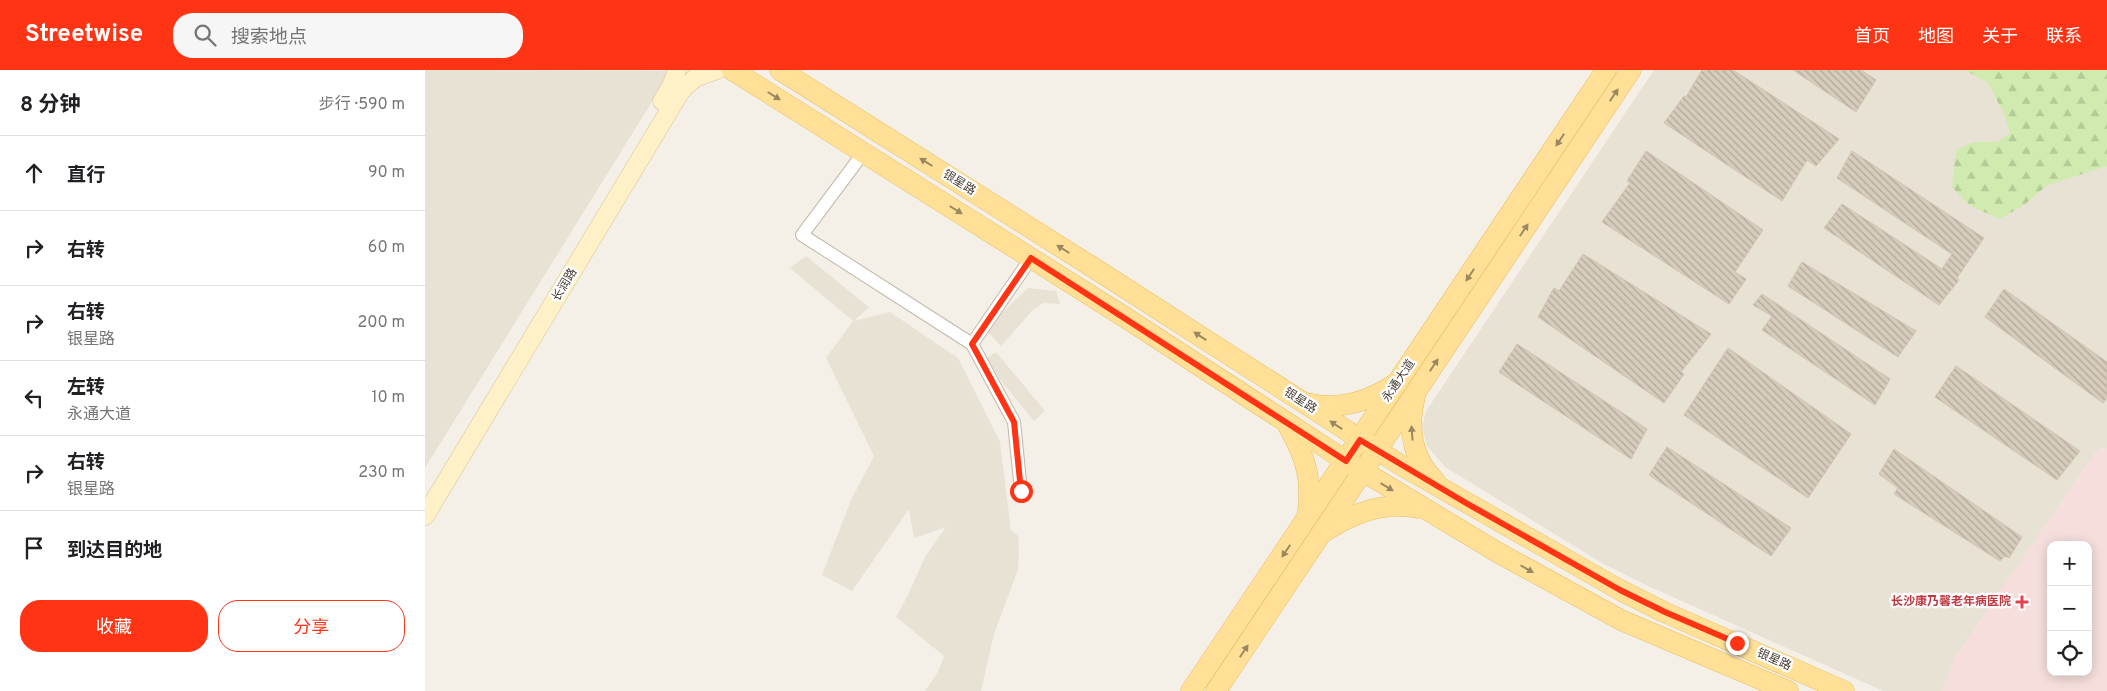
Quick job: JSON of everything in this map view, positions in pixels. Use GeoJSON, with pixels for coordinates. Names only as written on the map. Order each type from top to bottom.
{"type":"FeatureCollection","features":[{"type":"Feature","properties":{"kind":"main road","name":"长润路"},"geometry":{"type":"LineString","coordinates":[[425,493],[571,254],[672,84],[677,70]]}},
{"type":"Feature","properties":{"kind":"main road","name":"长润路"},"geometry":{"type":"LineString","coordinates":[[425,516],[681,90],[695,78],[727,70]]}},
{"type":"Feature","properties":{"kind":"main road","name":"银星路"},"geometry":{"type":"LineString","coordinates":[[727,70],[864,152],[1363,472],[1426,510],[1567,592],[1621,620],[1788,691]]}},
{"type":"Feature","properties":{"kind":"main road","name":"银星路"},"geometry":{"type":"LineString","coordinates":[[780,70],[1094,268],[1377,451],[1443,490],[1620,590],[1665,612],[1844,691]]}},
{"type":"Feature","properties":{"kind":"main road","name":"永通大道"},"geometry":{"type":"LineString","coordinates":[[1191,691],[1606,70]]}},
{"type":"Feature","properties":{"kind":"main road","name":"永通大道"},"geometry":{"type":"LineString","coordinates":[[1216,691],[1631,70]]}},
{"type":"Feature","properties":{"kind":"main road"},"geometry":{"type":"LineString","coordinates":[[1301,402],[1330,406],[1357,402],[1378,394],[1400,380]]}},
{"type":"Feature","properties":{"kind":"main road"},"geometry":{"type":"LineString","coordinates":[[1417,391],[1412,415],[1413,443],[1421,464],[1443,490]]}},
{"type":"Feature","properties":{"kind":"main road"},"geometry":{"type":"LineString","coordinates":[[1286,422],[1303,454],[1307,470],[1309,502],[1306,520]]}},
{"type":"Feature","properties":{"kind":"main road"},"geometry":{"type":"LineString","coordinates":[[1322,534],[1345,520],[1371,509],[1399,505],[1426,510]]}},
{"type":"Feature","properties":{"kind":"street"},"geometry":{"type":"LineString","coordinates":[[864,152],[802,235],[972,344],[1014,422],[1021,491]]}},
{"type":"Feature","properties":{"kind":"street"},"geometry":{"type":"LineString","coordinates":[[972,344],[1031,258]]}},
{"type":"Feature","properties":{"kind":"shaded area"},"geometry":{"type":"Polygon","coordinates":[[[425,70],[669,71],[655,97],[425,468],[425,70]]]}},
{"type":"Feature","properties":{"kind":"shaded area"},"geometry":{"type":"Polygon","coordinates":[[[1654,70],[2107,70],[2107,448],[2102,448],[2095,453],[1955,658],[1942,691],[1883,691],[1648,586],[1602,563],[1445,467],[1427,446],[1422,427],[1426,411],[1654,70]]]}},
{"type":"Feature","properties":{"kind":"shaded area"},"geometry":{"type":"Polygon","coordinates":[[[806,256],[869,307],[854,321],[890,312],[958,358],[1000,442],[1011,530],[1018,536],[1018,570],[994,634],[981,691],[925,691],[938,672],[944,656],[896,617],[925,557],[946,527],[914,538],[909,509],[852,591],[822,575],[851,500],[874,456],[826,358],[853,321],[790,268],[806,256]]]}},
{"type":"Feature","properties":{"kind":"shaded area"},"geometry":{"type":"Polygon","coordinates":[[[1028,288],[1056,291],[1060,304],[1043,303],[1032,311],[1001,346],[985,329],[1028,288]]]}},
{"type":"Feature","properties":{"kind":"shaded area"},"geometry":{"type":"Polygon","coordinates":[[[996,352],[1045,411],[1034,421],[984,360],[996,352]]]}},
{"type":"Feature","properties":{"kind":"shaded area","name":"长沙康乃馨老年病医院"},"geometry":{"type":"Polygon","coordinates":[[[2102,448],[2107,448],[2107,691],[1942,691],[1955,658],[2095,453],[2102,448]]]}},
{"type":"Feature","properties":{"kind":"green space"},"geometry":{"type":"Polygon","coordinates":[[[1965,70],[2107,70],[2107,166],[2046,186],[2023,206],[1999,219],[1969,205],[1952,187],[1956,150],[1973,142],[1997,142],[2010,133],[2004,114],[1988,83],[1965,70]]]}},
{"type":"Feature","properties":{"kind":"building"},"geometry":{"type":"Polygon","coordinates":[[[1702,70],[1733,70],[1839,139],[1816,166],[1807,160],[1782,201],[1664,123],[1684,96],[1686,97],[1702,70]]]}},
{"type":"Feature","properties":{"kind":"building"},"geometry":{"type":"Polygon","coordinates":[[[1793,70],[1861,70],[1876,80],[1856,112],[1793,70]]]}},
{"type":"Feature","properties":{"kind":"building"},"geometry":{"type":"Polygon","coordinates":[[[1646,151],[1763,230],[1735,272],[1746,279],[1729,304],[1602,222],[1630,183],[1627,181],[1646,151]]]}},
{"type":"Feature","properties":{"kind":"building"},"geometry":{"type":"Polygon","coordinates":[[[1852,151],[1984,238],[1957,278],[1959,280],[1939,305],[1824,228],[1842,204],[1942,269],[1952,254],[1837,178],[1852,151]]]}},
{"type":"Feature","properties":{"kind":"building"},"geometry":{"type":"Polygon","coordinates":[[[1583,254],[1711,334],[1681,372],[1684,374],[1664,403],[1538,317],[1554,288],[1559,291],[1583,254]]]}},
{"type":"Feature","properties":{"kind":"building"},"geometry":{"type":"Polygon","coordinates":[[[1802,262],[1916,331],[1898,357],[1788,286],[1802,262]]]}},
{"type":"Feature","properties":{"kind":"building"},"geometry":{"type":"Polygon","coordinates":[[[2004,289],[2107,362],[2107,398],[2103,403],[1985,317],[2004,289]]]}},
{"type":"Feature","properties":{"kind":"building"},"geometry":{"type":"Polygon","coordinates":[[[1762,294],[1890,379],[1875,405],[1762,330],[1772,316],[1753,305],[1762,294]]]}},
{"type":"Feature","properties":{"kind":"building"},"geometry":{"type":"Polygon","coordinates":[[[1517,344],[1647,429],[1631,459],[1499,372],[1517,344]]]}},
{"type":"Feature","properties":{"kind":"building"},"geometry":{"type":"Polygon","coordinates":[[[1728,348],[1851,434],[1808,498],[1684,415],[1728,348]]]}},
{"type":"Feature","properties":{"kind":"building"},"geometry":{"type":"Polygon","coordinates":[[[1956,366],[2080,451],[2057,480],[1935,397],[1956,366]]]}},
{"type":"Feature","properties":{"kind":"building"},"geometry":{"type":"Polygon","coordinates":[[[1667,447],[1791,528],[1771,556],[1649,475],[1667,447]]]}},
{"type":"Feature","properties":{"kind":"building"},"geometry":{"type":"Polygon","coordinates":[[[1894,449],[2022,537],[2009,558],[2005,556],[2000,561],[1894,494],[1898,488],[1879,474],[1894,449]]]}},
{"type":"Feature","properties":{"kind":"place","name":"长沙康乃馨老年病医院"},"geometry":{"type":"Point","coordinates":[2022,602]}},
{"type":"Feature","properties":{"kind":"route"},"geometry":{"type":"LineString","coordinates":[[1021,491],[1014,422],[972,344],[1031,258],[1346,461],[1360,440],[1466,503],[1620,590],[1737,643]]}}]}
